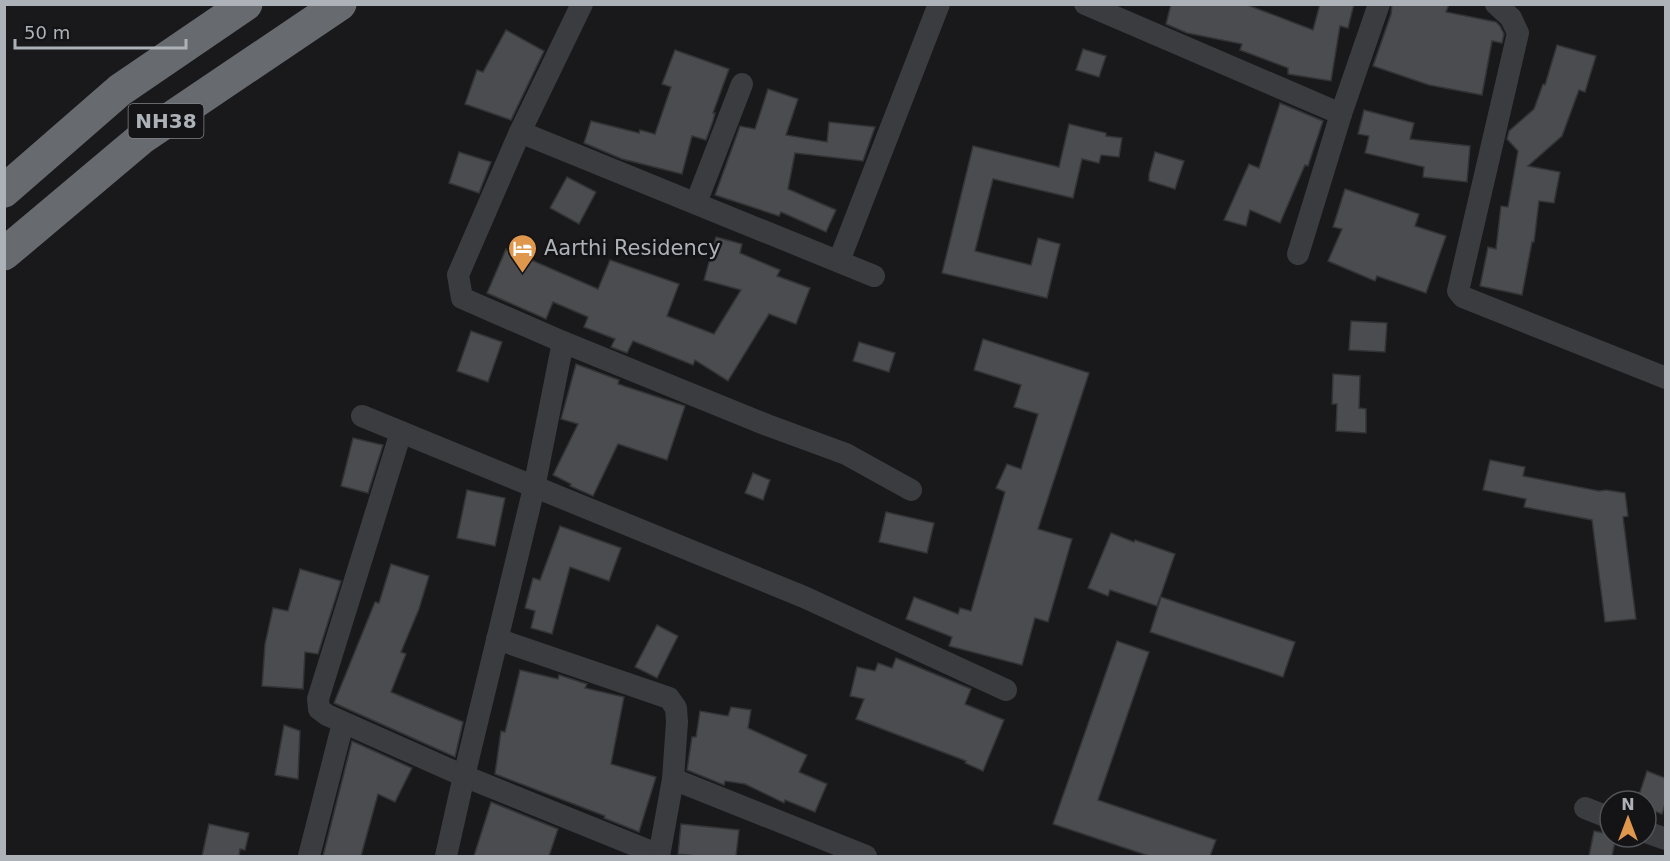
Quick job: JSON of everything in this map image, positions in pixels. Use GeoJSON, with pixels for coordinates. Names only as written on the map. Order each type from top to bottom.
{"type":"FeatureCollection","features":[{"type":"Feature","properties":{"kind":"highway","name":"NH38"},"geometry":{"type":"LineString","coordinates":[[4,191],[120,90],[246,4]]}},
{"type":"Feature","properties":{"kind":"highway","name":"NH38"},"geometry":{"type":"LineString","coordinates":[[4,254],[143,137],[340,4]]}},
{"type":"Feature","properties":{"kind":"street"},"geometry":{"type":"LineString","coordinates":[[582,4],[520,132],[458,275],[462,298],[767,425],[846,454],[910,490]]}},
{"type":"Feature","properties":{"kind":"street"},"geometry":{"type":"LineString","coordinates":[[839,261],[939,4]]}},
{"type":"Feature","properties":{"kind":"street"},"geometry":{"type":"LineString","coordinates":[[1085,4],[1341,114]]}},
{"type":"Feature","properties":{"kind":"street"},"geometry":{"type":"LineString","coordinates":[[1298,254],[1341,114],[1379,4]]}},
{"type":"Feature","properties":{"kind":"street"},"geometry":{"type":"LineString","coordinates":[[1496,4],[1511,18],[1518,33],[1458,291],[1463,297],[1665,378]]}},
{"type":"Feature","properties":{"kind":"street"},"geometry":{"type":"LineString","coordinates":[[696,203],[742,84]]}},
{"type":"Feature","properties":{"kind":"street"},"geometry":{"type":"LineString","coordinates":[[520,132],[874,276]]}},
{"type":"Feature","properties":{"kind":"street"},"geometry":{"type":"LineString","coordinates":[[446,856],[534,488],[563,342]]}},
{"type":"Feature","properties":{"kind":"street"},"geometry":{"type":"LineString","coordinates":[[362,416],[804,597],[1006,690]]}},
{"type":"Feature","properties":{"kind":"street"},"geometry":{"type":"LineString","coordinates":[[401,432],[318,699],[320,709],[327,716],[464,776],[659,856],[673,779],[677,722],[676,708],[669,698],[497,639]]}},
{"type":"Feature","properties":{"kind":"street"},"geometry":{"type":"LineString","coordinates":[[309,856],[343,723]]}},
{"type":"Feature","properties":{"kind":"street"},"geometry":{"type":"LineString","coordinates":[[673,779],[866,856]]}},
{"type":"Feature","properties":{"kind":"street"},"geometry":{"type":"LineString","coordinates":[[1585,808],[1598,813]]}},
{"type":"Feature","properties":{"kind":"building"},"geometry":{"type":"Polygon","coordinates":[[[1171,4],[1245,4],[1313,30],[1320,4],[1354,4],[1348,28],[1340,26],[1331,81],[1288,74],[1288,68],[1240,50],[1242,44],[1187,33],[1166,24],[1171,4]]]}},
{"type":"Feature","properties":{"kind":"building"},"geometry":{"type":"Polygon","coordinates":[[[1392,4],[1449,4],[1446,12],[1496,22],[1500,26],[1504,34],[1502,43],[1492,41],[1482,95],[1429,85],[1373,66],[1391,14],[1392,4]]]}},
{"type":"Feature","properties":{"kind":"building"},"geometry":{"type":"Polygon","coordinates":[[[506,30],[544,51],[511,120],[465,104],[477,70],[483,72],[506,30]]]}},
{"type":"Feature","properties":{"kind":"building"},"geometry":{"type":"Polygon","coordinates":[[[1557,45],[1596,56],[1585,92],[1579,90],[1562,136],[1528,166],[1560,172],[1554,203],[1539,201],[1534,242],[1532,242],[1522,295],[1480,286],[1488,247],[1496,249],[1501,206],[1508,207],[1518,151],[1507,139],[1509,131],[1534,109],[1543,84],[1545,85],[1557,45]]]}},
{"type":"Feature","properties":{"kind":"building"},"geometry":{"type":"Polygon","coordinates":[[[1083,49],[1106,56],[1099,77],[1076,70],[1083,49]]]}},
{"type":"Feature","properties":{"kind":"building"},"geometry":{"type":"Polygon","coordinates":[[[675,50],[729,69],[706,140],[692,136],[682,174],[622,159],[584,143],[591,121],[639,133],[640,130],[655,134],[671,87],[662,84],[675,50]]]}},
{"type":"Feature","properties":{"kind":"building"},"geometry":{"type":"Polygon","coordinates":[[[768,89],[798,99],[786,135],[827,142],[829,122],[875,127],[863,161],[795,153],[788,189],[836,210],[826,232],[781,212],[779,216],[715,195],[740,126],[755,129],[768,89]]]}},
{"type":"Feature","properties":{"kind":"building"},"geometry":{"type":"Polygon","coordinates":[[[1280,103],[1323,121],[1308,166],[1305,165],[1280,223],[1250,210],[1246,226],[1224,220],[1249,164],[1259,168],[1280,103]]]}},
{"type":"Feature","properties":{"kind":"building"},"geometry":{"type":"Polygon","coordinates":[[[1364,110],[1414,123],[1410,139],[1470,146],[1467,182],[1423,177],[1424,167],[1365,153],[1369,136],[1358,134],[1364,110]]]}},
{"type":"Feature","properties":{"kind":"building"},"geometry":{"type":"Polygon","coordinates":[[[1069,124],[1106,133],[1106,136],[1122,138],[1119,157],[1101,155],[1099,163],[1082,159],[1073,198],[993,179],[975,251],[1031,265],[1038,238],[1060,244],[1047,298],[942,273],[973,146],[1059,167],[1069,124]]]}},
{"type":"Feature","properties":{"kind":"building"},"geometry":{"type":"Polygon","coordinates":[[[459,152],[491,162],[479,193],[449,183],[459,152]]]}},
{"type":"Feature","properties":{"kind":"building"},"geometry":{"type":"Polygon","coordinates":[[[1155,152],[1184,161],[1175,189],[1149,181],[1155,152]]]}},
{"type":"Feature","properties":{"kind":"building"},"geometry":{"type":"Polygon","coordinates":[[[567,177],[596,192],[579,224],[550,208],[567,177]]]}},
{"type":"Feature","properties":{"kind":"building"},"geometry":{"type":"Polygon","coordinates":[[[1345,189],[1419,214],[1415,226],[1446,236],[1426,293],[1377,276],[1375,281],[1328,261],[1342,229],[1333,227],[1345,189]]]}},
{"type":"Feature","properties":{"kind":"building"},"geometry":{"type":"Polygon","coordinates":[[[716,237],[742,244],[740,253],[780,270],[777,276],[810,288],[796,324],[769,314],[728,381],[695,360],[693,365],[633,341],[627,353],[611,347],[615,339],[584,327],[588,317],[553,302],[546,319],[487,293],[506,249],[598,289],[610,260],[679,284],[667,316],[714,334],[741,290],[704,280],[716,237]]]}},
{"type":"Feature","properties":{"kind":"building"},"geometry":{"type":"Polygon","coordinates":[[[1351,321],[1387,323],[1385,352],[1349,350],[1351,321]]]}},
{"type":"Feature","properties":{"kind":"building"},"geometry":{"type":"Polygon","coordinates":[[[471,331],[502,342],[488,382],[457,371],[471,331]]]}},
{"type":"Feature","properties":{"kind":"building"},"geometry":{"type":"Polygon","coordinates":[[[983,339],[1089,373],[1038,529],[1072,539],[1048,622],[1035,618],[1022,665],[949,646],[952,637],[906,619],[914,597],[958,614],[960,608],[971,611],[1005,492],[996,488],[1007,464],[1021,469],[1038,414],[1014,407],[1021,385],[974,370],[983,339]]]}},
{"type":"Feature","properties":{"kind":"building"},"geometry":{"type":"Polygon","coordinates":[[[859,342],[895,353],[889,372],[853,361],[859,342]]]}},
{"type":"Feature","properties":{"kind":"building"},"geometry":{"type":"Polygon","coordinates":[[[576,364],[619,380],[618,384],[685,406],[667,460],[618,444],[593,496],[570,486],[571,484],[553,475],[578,424],[561,419],[576,364]]]}},
{"type":"Feature","properties":{"kind":"building"},"geometry":{"type":"Polygon","coordinates":[[[1333,374],[1360,376],[1359,408],[1366,409],[1366,433],[1336,431],[1337,404],[1332,404],[1333,374]]]}},
{"type":"Feature","properties":{"kind":"building"},"geometry":{"type":"Polygon","coordinates":[[[353,438],[383,445],[368,493],[341,486],[353,438]]]}},
{"type":"Feature","properties":{"kind":"building"},"geometry":{"type":"Polygon","coordinates":[[[1490,460],[1525,467],[1523,476],[1599,491],[1625,493],[1628,516],[1623,517],[1636,619],[1605,622],[1592,520],[1524,507],[1526,499],[1483,490],[1490,460]]]}},
{"type":"Feature","properties":{"kind":"building"},"geometry":{"type":"Polygon","coordinates":[[[753,473],[770,480],[763,500],[745,493],[753,473]]]}},
{"type":"Feature","properties":{"kind":"building"},"geometry":{"type":"Polygon","coordinates":[[[467,490],[505,498],[495,546],[457,538],[467,490]]]}},
{"type":"Feature","properties":{"kind":"building"},"geometry":{"type":"Polygon","coordinates":[[[886,512],[934,523],[927,553],[879,542],[886,512]]]}},
{"type":"Feature","properties":{"kind":"building"},"geometry":{"type":"Polygon","coordinates":[[[560,526],[621,548],[609,581],[570,567],[552,634],[531,628],[535,611],[525,608],[533,578],[540,580],[560,526]]]}},
{"type":"Feature","properties":{"kind":"building"},"geometry":{"type":"Polygon","coordinates":[[[1111,533],[1175,554],[1157,606],[1110,590],[1108,596],[1088,588],[1111,533]]]}},
{"type":"Feature","properties":{"kind":"building"},"geometry":{"type":"Polygon","coordinates":[[[391,564],[429,576],[419,609],[401,652],[406,654],[391,692],[463,722],[455,757],[334,703],[375,602],[379,603],[391,564]]]}},
{"type":"Feature","properties":{"kind":"building"},"geometry":{"type":"Polygon","coordinates":[[[300,569],[341,581],[318,654],[305,652],[303,689],[262,686],[265,644],[273,608],[288,611],[300,569]]]}},
{"type":"Feature","properties":{"kind":"building"},"geometry":{"type":"Polygon","coordinates":[[[1161,597],[1295,642],[1283,677],[1150,632],[1161,597]]]}},
{"type":"Feature","properties":{"kind":"building"},"geometry":{"type":"Polygon","coordinates":[[[657,625],[678,636],[657,678],[635,667],[657,625]]]}},
{"type":"Feature","properties":{"kind":"building"},"geometry":{"type":"Polygon","coordinates":[[[1117,641],[1149,652],[1098,800],[1216,840],[1210,856],[1149,856],[1053,824],[1117,641]]]}},
{"type":"Feature","properties":{"kind":"building"},"geometry":{"type":"Polygon","coordinates":[[[896,658],[971,689],[965,704],[1004,720],[983,771],[965,763],[966,761],[856,719],[864,699],[850,696],[857,667],[875,671],[878,663],[892,668],[896,658]]]}},
{"type":"Feature","properties":{"kind":"building"},"geometry":{"type":"Polygon","coordinates":[[[520,670],[558,679],[559,675],[587,684],[585,688],[624,697],[611,764],[656,777],[639,832],[604,818],[605,816],[495,774],[501,731],[505,732],[520,670]]]}},
{"type":"Feature","properties":{"kind":"building"},"geometry":{"type":"Polygon","coordinates":[[[731,707],[751,710],[748,728],[807,755],[799,772],[827,784],[815,812],[785,800],[784,803],[745,784],[725,781],[724,785],[687,770],[692,737],[696,737],[700,711],[728,716],[731,707]]]}},
{"type":"Feature","properties":{"kind":"building"},"geometry":{"type":"Polygon","coordinates":[[[284,725],[300,731],[298,779],[275,775],[284,725]]]}},
{"type":"Feature","properties":{"kind":"building"},"geometry":{"type":"Polygon","coordinates":[[[352,741],[412,768],[395,802],[378,794],[361,856],[323,856],[352,741]]]}},
{"type":"Feature","properties":{"kind":"building"},"geometry":{"type":"Polygon","coordinates":[[[1647,771],[1665,778],[1665,804],[1662,814],[1658,812],[1658,789],[1641,789],[1647,771]]]}},
{"type":"Feature","properties":{"kind":"building"},"geometry":{"type":"Polygon","coordinates":[[[491,802],[558,829],[549,856],[474,856],[491,802]]]}},
{"type":"Feature","properties":{"kind":"building"},"geometry":{"type":"Polygon","coordinates":[[[209,824],[249,833],[245,850],[240,849],[239,856],[202,856],[209,824]]]}},
{"type":"Feature","properties":{"kind":"building"},"geometry":{"type":"Polygon","coordinates":[[[681,824],[739,830],[736,856],[678,854],[681,824]]]}},
{"type":"Feature","properties":{"kind":"building"},"geometry":{"type":"Polygon","coordinates":[[[1594,831],[1598,832],[1598,849],[1613,849],[1612,856],[1589,856],[1594,831]]]}},
{"type":"Feature","properties":{"kind":"place","name":"Aarthi Residency"},"geometry":{"type":"Point","coordinates":[523,274]}}]}
